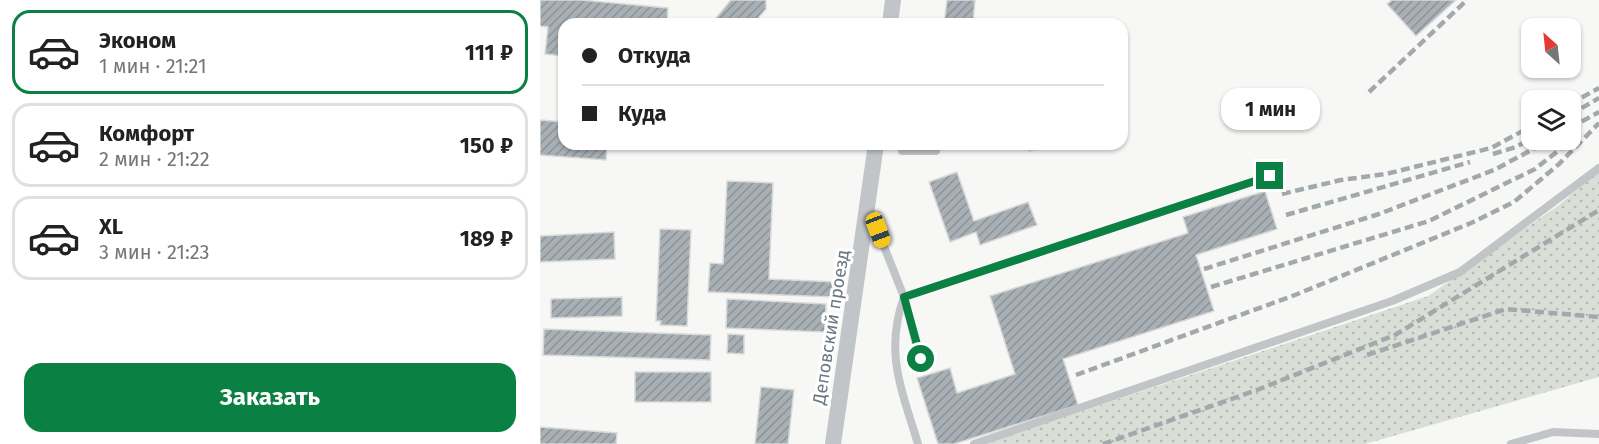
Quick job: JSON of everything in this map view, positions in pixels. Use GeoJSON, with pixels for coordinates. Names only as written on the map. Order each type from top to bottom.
{"type":"FeatureCollection","features":[{"type":"Feature","properties":{"kind":"street"},"geometry":{"type":"LineString","coordinates":[[891,18],[893,0]]}},
{"type":"Feature","properties":{"kind":"street","name":"Деповский проезд"},"geometry":{"type":"LineString","coordinates":[[832,444],[869,207],[875,150]]}},
{"type":"Feature","properties":{"kind":"lane"},"geometry":{"type":"LineString","coordinates":[[902,150],[936,150]]}},
{"type":"Feature","properties":{"kind":"lane"},"geometry":{"type":"LineString","coordinates":[[974,444],[1381,305],[1460,272],[1599,168]]}},
{"type":"Feature","properties":{"kind":"lane"},"geometry":{"type":"LineString","coordinates":[[904,297],[1270,176]]}},
{"type":"Feature","properties":{"kind":"lane"},"geometry":{"type":"LineString","coordinates":[[869,207],[904,297],[921,359]]}},
{"type":"Feature","properties":{"kind":"lane"},"geometry":{"type":"LineString","coordinates":[[904,297],[897,315],[894,359],[918,444]]}},
{"type":"Feature","properties":{"kind":"lane"},"geometry":{"type":"LineString","coordinates":[[1511,444],[1553,432],[1599,434]]}},
{"type":"Feature","properties":{"kind":"shaded area"},"geometry":{"type":"Polygon","coordinates":[[[1599,170],[1599,377],[1365,444],[984,444],[1428,296],[1559,205],[1599,170]]]}},
{"type":"Feature","properties":{"kind":"building"},"geometry":{"type":"Polygon","coordinates":[[[540,0],[581,0],[668,8],[667,18],[558,18],[558,55],[545,54],[548,27],[540,26],[540,0]]]}},
{"type":"Feature","properties":{"kind":"building"},"geometry":{"type":"Polygon","coordinates":[[[731,0],[766,0],[766,9],[758,18],[716,18],[731,0]]]}},
{"type":"Feature","properties":{"kind":"building"},"geometry":{"type":"Polygon","coordinates":[[[947,0],[975,0],[974,18],[945,18],[947,0]]]}},
{"type":"Feature","properties":{"kind":"building"},"geometry":{"type":"Polygon","coordinates":[[[1392,0],[1456,0],[1416,36],[1387,4],[1392,0]]]}},
{"type":"Feature","properties":{"kind":"building"},"geometry":{"type":"Polygon","coordinates":[[[540,120],[558,122],[558,150],[607,150],[606,160],[540,155],[540,120]]]}},
{"type":"Feature","properties":{"kind":"building"},"geometry":{"type":"Polygon","coordinates":[[[957,172],[974,221],[1028,202],[1037,225],[980,245],[976,232],[950,242],[929,182],[957,172]]]}},
{"type":"Feature","properties":{"kind":"building"},"geometry":{"type":"Polygon","coordinates":[[[727,181],[773,183],[769,279],[836,282],[835,297],[708,292],[710,263],[723,264],[727,181]]]}},
{"type":"Feature","properties":{"kind":"building"},"geometry":{"type":"Polygon","coordinates":[[[1265,191],[1277,229],[1196,255],[1214,311],[1063,359],[1078,405],[954,444],[938,444],[917,378],[950,368],[957,393],[1015,374],[990,296],[1188,233],[1183,217],[1265,191]]]}},
{"type":"Feature","properties":{"kind":"building"},"geometry":{"type":"Polygon","coordinates":[[[660,229],[691,230],[687,326],[660,325],[661,321],[656,321],[660,229]]]}},
{"type":"Feature","properties":{"kind":"building"},"geometry":{"type":"Polygon","coordinates":[[[614,232],[615,259],[540,262],[540,236],[614,232]]]}},
{"type":"Feature","properties":{"kind":"building"},"geometry":{"type":"Polygon","coordinates":[[[622,297],[622,316],[551,318],[551,299],[622,297]]]}},
{"type":"Feature","properties":{"kind":"building"},"geometry":{"type":"Polygon","coordinates":[[[727,299],[826,304],[825,332],[726,328],[727,299]]]}},
{"type":"Feature","properties":{"kind":"building"},"geometry":{"type":"Polygon","coordinates":[[[544,329],[711,335],[710,360],[543,355],[544,329]]]}},
{"type":"Feature","properties":{"kind":"building"},"geometry":{"type":"Polygon","coordinates":[[[728,334],[744,335],[744,354],[727,353],[728,334]]]}},
{"type":"Feature","properties":{"kind":"building"},"geometry":{"type":"Polygon","coordinates":[[[635,372],[711,372],[711,402],[635,402],[635,372]]]}},
{"type":"Feature","properties":{"kind":"building"},"geometry":{"type":"Polygon","coordinates":[[[761,387],[794,390],[788,444],[755,444],[761,387]]]}},
{"type":"Feature","properties":{"kind":"building"},"geometry":{"type":"Polygon","coordinates":[[[540,427],[617,433],[616,444],[540,444],[540,427]]]}},
{"type":"Feature","properties":{"kind":"railway"},"geometry":{"type":"LineString","coordinates":[[1369,92],[1467,0]]}},
{"type":"Feature","properties":{"kind":"railway"},"geometry":{"type":"LineString","coordinates":[[1581,98],[1599,88]]}},
{"type":"Feature","properties":{"kind":"railway"},"geometry":{"type":"LineString","coordinates":[[1581,109],[1599,98]]}},
{"type":"Feature","properties":{"kind":"railway"},"geometry":{"type":"LineString","coordinates":[[1581,122],[1599,112]]}},
{"type":"Feature","properties":{"kind":"railway"},"geometry":{"type":"LineString","coordinates":[[1076,375],[1295,295],[1471,223],[1514,202],[1559,164],[1599,123]]}},
{"type":"Feature","properties":{"kind":"railway"},"geometry":{"type":"LineString","coordinates":[[1282,194],[1341,180],[1386,174],[1491,148],[1521,132]]}},
{"type":"Feature","properties":{"kind":"railway"},"geometry":{"type":"LineString","coordinates":[[1493,154],[1521,144]]}},
{"type":"Feature","properties":{"kind":"railway"},"geometry":{"type":"LineString","coordinates":[[1204,269],[1379,214],[1494,170],[1531,150]]}},
{"type":"Feature","properties":{"kind":"railway"},"geometry":{"type":"LineString","coordinates":[[1211,287],[1429,221],[1535,169],[1559,150]]}},
{"type":"Feature","properties":{"kind":"railway"},"geometry":{"type":"LineString","coordinates":[[1286,215],[1470,162]]}},
{"type":"Feature","properties":{"kind":"railway"},"geometry":{"type":"LineString","coordinates":[[1103,444],[1257,390],[1395,335],[1599,210]]}},
{"type":"Feature","properties":{"kind":"railway"},"geometry":{"type":"LineString","coordinates":[[1367,355],[1506,309],[1599,317]]}},
{"type":"Feature","properties":{"kind":"route"},"geometry":{"type":"LineString","coordinates":[[921,359],[904,297],[1270,176]]}}]}
